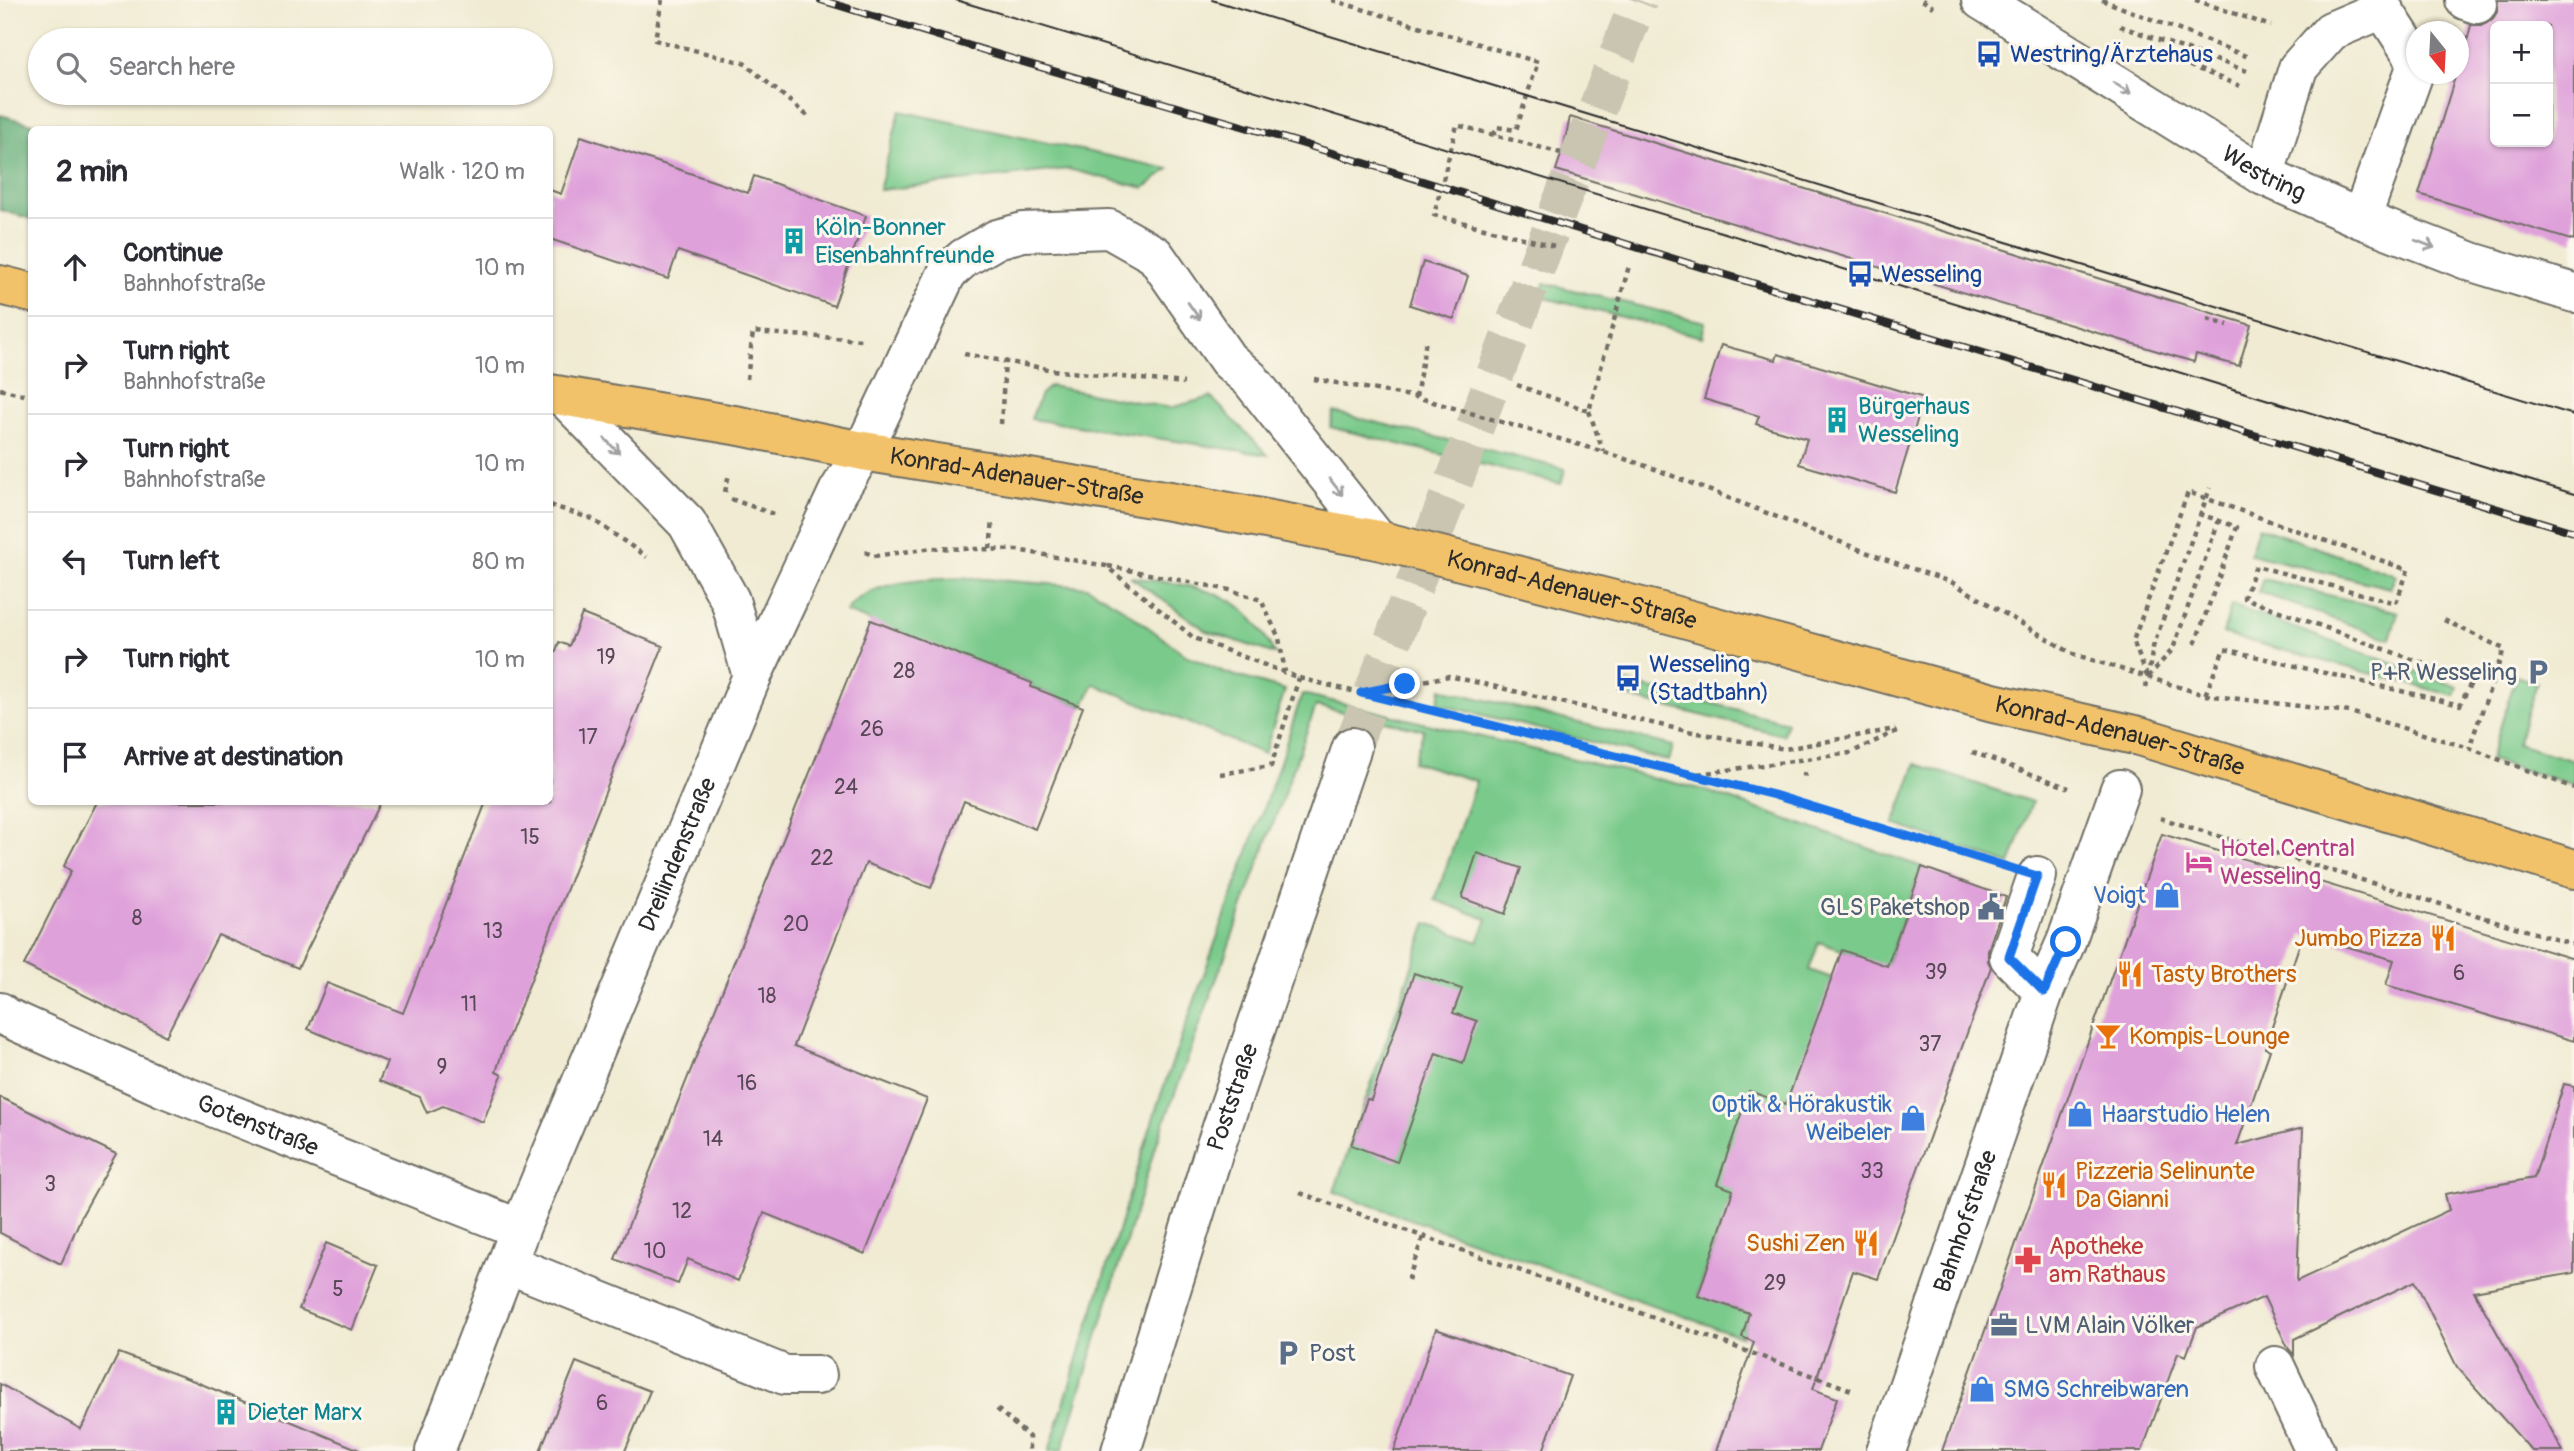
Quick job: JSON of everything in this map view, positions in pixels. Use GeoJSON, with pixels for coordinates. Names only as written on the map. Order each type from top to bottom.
{"type":"FeatureCollection","features":[{"type":"Feature","properties":{"kind":"main road"},"geometry":{"type":"LineString","coordinates":[[0,285],[28,292]]}},
{"type":"Feature","properties":{"kind":"main road","name":"Konrad-Adenauer-Straße"},"geometry":{"type":"LineString","coordinates":[[557,395],[1378,540],[1670,614],[1993,703],[2139,736],[2574,869]]}},
{"type":"Feature","properties":{"kind":"street","name":"Westring"},"geometry":{"type":"LineString","coordinates":[[1981,0],[2264,176],[2361,219],[2472,262],[2574,293]]}},
{"type":"Feature","properties":{"kind":"street"},"geometry":{"type":"LineString","coordinates":[[2264,176],[2298,68],[2331,31],[2385,4]]}},
{"type":"Feature","properties":{"kind":"street"},"geometry":{"type":"LineString","coordinates":[[2366,45],[2385,4]]}},
{"type":"Feature","properties":{"kind":"street"},"geometry":{"type":"LineString","coordinates":[[2385,4],[2406,41]]}},
{"type":"Feature","properties":{"kind":"street"},"geometry":{"type":"LineString","coordinates":[[2361,219],[2411,84]]}},
{"type":"Feature","properties":{"kind":"street","name":"Dreilindenstraße"},"geometry":{"type":"LineString","coordinates":[[435,1451],[520,1229],[752,676],[838,492],[863,451],[947,273],[964,258],[997,239],[1023,232],[1109,229],[1155,255],[1228,360],[1251,379],[1378,540]]}},
{"type":"Feature","properties":{"kind":"street"},"geometry":{"type":"LineString","coordinates":[[557,395],[687,523],[730,600],[752,676]]}},
{"type":"Feature","properties":{"kind":"street","name":"Poststraße"},"geometry":{"type":"LineString","coordinates":[[1121,1451],[1213,1154],[1352,747]]}},
{"type":"Feature","properties":{"kind":"street","name":"Bahnhofstraße"},"geometry":{"type":"LineString","coordinates":[[1886,1451],[2044,992],[2066,942],[2120,789]]}},
{"type":"Feature","properties":{"kind":"street"},"geometry":{"type":"LineString","coordinates":[[2037,876],[2009,957],[2044,992]]}},
{"type":"Feature","properties":{"kind":"street","name":"Gotenstraße"},"geometry":{"type":"LineString","coordinates":[[0,1012],[162,1087],[520,1229]]}},
{"type":"Feature","properties":{"kind":"street"},"geometry":{"type":"LineString","coordinates":[[508,1264],[785,1375],[817,1375]]}},
{"type":"Feature","properties":{"kind":"street"},"geometry":{"type":"LineString","coordinates":[[2275,1366],[2315,1451]]}},
{"type":"Feature","properties":{"kind":"path"},"geometry":{"type":"LineString","coordinates":[[662,0],[655,40],[744,63],[810,118]]}},
{"type":"Feature","properties":{"kind":"path"},"geometry":{"type":"LineString","coordinates":[[1332,0],[1538,62],[1516,130],[1497,127],[1494,135]]}},
{"type":"Feature","properties":{"kind":"path"},"geometry":{"type":"LineString","coordinates":[[2102,0],[2295,75]]}},
{"type":"Feature","properties":{"kind":"path"},"geometry":{"type":"LineString","coordinates":[[2195,0],[2298,35],[2322,40]]}},
{"type":"Feature","properties":{"kind":"path"},"geometry":{"type":"LineString","coordinates":[[2112,23],[2249,72]]}},
{"type":"Feature","properties":{"kind":"path"},"geometry":{"type":"LineString","coordinates":[[2172,60],[2244,87]]}},
{"type":"Feature","properties":{"kind":"path"},"geometry":{"type":"LineString","coordinates":[[1554,246],[1434,215],[1457,125],[1562,153]]}},
{"type":"Feature","properties":{"kind":"path"},"geometry":{"type":"LineString","coordinates":[[1604,452],[1589,411],[1629,266]]}},
{"type":"Feature","properties":{"kind":"path"},"geometry":{"type":"LineString","coordinates":[[2207,319],[2228,325]]}},
{"type":"Feature","properties":{"kind":"path"},"geometry":{"type":"LineString","coordinates":[[724,497],[740,426],[753,332],[914,344],[1005,362]]}},
{"type":"Feature","properties":{"kind":"path"},"geometry":{"type":"LineString","coordinates":[[1426,340],[1416,397],[1656,469],[1876,556],[1953,583],[2073,654],[2205,695],[2350,712],[2469,748],[2574,788]]}},
{"type":"Feature","properties":{"kind":"path"},"geometry":{"type":"LineString","coordinates":[[1517,386],[1589,411]]}},
{"type":"Feature","properties":{"kind":"path"},"geometry":{"type":"LineString","coordinates":[[0,389],[28,396]]}},
{"type":"Feature","properties":{"kind":"path"},"geometry":{"type":"LineString","coordinates":[[2148,677],[2153,647],[2210,488]]}},
{"type":"Feature","properties":{"kind":"path"},"geometry":{"type":"LineString","coordinates":[[2148,677],[2133,641],[2188,492],[2408,570],[2396,603],[2256,566],[2244,598],[2472,681],[2460,705],[2224,649],[2205,695]]}},
{"type":"Feature","properties":{"kind":"path"},"geometry":{"type":"LineString","coordinates":[[553,506],[592,519],[648,558]]}},
{"type":"Feature","properties":{"kind":"path"},"geometry":{"type":"LineString","coordinates":[[2196,644],[2237,527],[2200,514]]}},
{"type":"Feature","properties":{"kind":"path"},"geometry":{"type":"LineString","coordinates":[[2148,677],[2173,649],[2219,520]]}},
{"type":"Feature","properties":{"kind":"path"},"geometry":{"type":"LineString","coordinates":[[1017,550],[1230,590],[1261,600],[1279,638],[1285,673]]}},
{"type":"Feature","properties":{"kind":"path"},"geometry":{"type":"LineString","coordinates":[[1106,566],[1194,638],[1299,678],[1774,795],[2037,876]]}},
{"type":"Feature","properties":{"kind":"path"},"geometry":{"type":"LineString","coordinates":[[2444,620],[2504,649],[2469,748]]}},
{"type":"Feature","properties":{"kind":"path"},"geometry":{"type":"LineString","coordinates":[[1361,693],[1449,676],[1682,730],[1785,749],[1905,727]]}},
{"type":"Feature","properties":{"kind":"path"},"geometry":{"type":"LineString","coordinates":[[1220,774],[1270,766],[1299,678]]}},
{"type":"Feature","properties":{"kind":"path"},"geometry":{"type":"LineString","coordinates":[[1802,774],[1810,775]]}},
{"type":"Feature","properties":{"kind":"path"},"geometry":{"type":"LineString","coordinates":[[1300,1193],[1700,1334],[1900,1409]]}},
{"type":"Feature","properties":{"kind":"path"},"geometry":{"type":"LineString","coordinates":[[1408,1280],[1423,1237]]}},
{"type":"Feature","properties":{"kind":"path"},"geometry":{"type":"LineString","coordinates":[[997,1409],[1029,1437],[1029,1451]]}},
{"type":"Feature","properties":{"kind":"green space"},"geometry":{"type":"Polygon","coordinates":[[[900,111],[1169,169],[1144,188],[1068,169],[879,190],[900,111]]]}},
{"type":"Feature","properties":{"kind":"green space"},"geometry":{"type":"Polygon","coordinates":[[[0,115],[40,126],[28,126],[28,218],[0,210],[0,115]]]}},
{"type":"Feature","properties":{"kind":"green space"},"geometry":{"type":"Polygon","coordinates":[[[1544,283],[1705,322],[1702,337],[1541,297],[1544,283]]]}},
{"type":"Feature","properties":{"kind":"green space"},"geometry":{"type":"Polygon","coordinates":[[[1050,386],[1170,408],[1211,397],[1268,455],[1031,419],[1041,394],[1050,386]]]}},
{"type":"Feature","properties":{"kind":"green space"},"geometry":{"type":"Polygon","coordinates":[[[1334,412],[1565,469],[1561,484],[1330,427],[1334,412]]]}},
{"type":"Feature","properties":{"kind":"green space"},"geometry":{"type":"Polygon","coordinates":[[[2258,527],[2396,575],[2390,588],[2250,554],[2258,527]]]}},
{"type":"Feature","properties":{"kind":"green space"},"geometry":{"type":"Polygon","coordinates":[[[1130,577],[1202,589],[1228,599],[1250,616],[1275,654],[1207,631],[1130,577]]]}},
{"type":"Feature","properties":{"kind":"green space"},"geometry":{"type":"Polygon","coordinates":[[[971,578],[1087,587],[1121,607],[1187,656],[1226,673],[1285,690],[1264,754],[1094,684],[1083,707],[1031,687],[1032,683],[846,612],[869,592],[885,587],[921,580],[971,578]]]}},
{"type":"Feature","properties":{"kind":"green space"},"geometry":{"type":"Polygon","coordinates":[[[2263,579],[2398,612],[2390,639],[2258,592],[2263,579]]]}},
{"type":"Feature","properties":{"kind":"green space"},"geometry":{"type":"Polygon","coordinates":[[[2231,605],[2458,687],[2455,696],[2223,634],[2231,605]]]}},
{"type":"Feature","properties":{"kind":"green space"},"geometry":{"type":"Polygon","coordinates":[[[2516,676],[2537,683],[2517,744],[2574,761],[2574,785],[2490,760],[2516,676]]]}},
{"type":"Feature","properties":{"kind":"green space"},"geometry":{"type":"Polygon","coordinates":[[[1625,682],[1787,722],[1783,735],[1622,696],[1625,682]]]}},
{"type":"Feature","properties":{"kind":"green space"},"geometry":{"type":"Polygon","coordinates":[[[1441,689],[1673,746],[1669,761],[1438,704],[1441,689]]]}},
{"type":"Feature","properties":{"kind":"green space"},"geometry":{"type":"Polygon","coordinates":[[[1302,694],[1704,790],[1922,867],[1881,981],[1861,957],[1819,942],[1809,970],[1832,978],[1767,1241],[1721,1225],[1698,1295],[1749,1313],[1742,1337],[1334,1192],[1427,923],[1478,942],[1487,919],[1435,900],[1476,781],[1413,762],[1424,730],[1316,706],[1154,1151],[1062,1451],[1049,1451],[1159,1100],[1302,694]]]}},
{"type":"Feature","properties":{"kind":"green space"},"geometry":{"type":"Polygon","coordinates":[[[1916,764],[2032,802],[2010,865],[1894,824],[1916,764]]]}},
{"type":"Feature","properties":{"kind":"building"},"geometry":{"type":"Polygon","coordinates":[[[2498,0],[2574,0],[2574,241],[2419,194],[2453,84],[2469,84],[2471,25],[2482,25],[2490,21],[2497,12],[2498,0]]]}},
{"type":"Feature","properties":{"kind":"building"},"geometry":{"type":"Polygon","coordinates":[[[1570,117],[2251,325],[2239,366],[2196,354],[2194,362],[1556,170],[1570,117]]]}},
{"type":"Feature","properties":{"kind":"building"},"geometry":{"type":"Polygon","coordinates":[[[581,136],[748,193],[754,176],[866,216],[834,306],[678,251],[668,279],[553,240],[553,191],[561,194],[581,136]]]}},
{"type":"Feature","properties":{"kind":"building"},"geometry":{"type":"Polygon","coordinates":[[[1423,262],[1468,276],[1454,319],[1410,305],[1423,262]]]}},
{"type":"Feature","properties":{"kind":"building","name":"Bürgerhaus Wesseling"},"geometry":{"type":"Polygon","coordinates":[[[1721,345],[1776,360],[1778,354],[1924,398],[1895,492],[1799,464],[1807,439],[1756,424],[1759,416],[1704,399],[1721,345]]]}},
{"type":"Feature","properties":{"kind":"building"},"geometry":{"type":"Polygon","coordinates":[[[582,614],[663,646],[502,1053],[496,1072],[502,1075],[483,1122],[443,1106],[427,1113],[420,1097],[379,1081],[387,1062],[308,1029],[327,983],[403,1013],[485,805],[553,805],[553,659],[559,642],[569,646],[582,614]]]}},
{"type":"Feature","properties":{"kind":"building"},"geometry":{"type":"Polygon","coordinates":[[[871,620],[1032,683],[1031,687],[1083,707],[1035,829],[964,801],[931,888],[866,863],[820,978],[794,1046],[927,1099],[865,1254],[764,1213],[738,1281],[688,1259],[678,1284],[615,1259],[871,620]]]}},
{"type":"Feature","properties":{"kind":"building"},"geometry":{"type":"Polygon","coordinates":[[[95,805],[380,805],[298,968],[218,935],[166,1036],[24,965],[71,871],[64,866],[95,805]]]}},
{"type":"Feature","properties":{"kind":"building"},"geometry":{"type":"Polygon","coordinates":[[[2162,834],[2574,959],[2574,1041],[2386,985],[2394,960],[2303,934],[2265,1048],[2270,1050],[2237,1145],[2303,1128],[2297,1281],[2449,1210],[2445,1194],[2534,1178],[2564,1084],[2574,1086],[2574,1273],[2474,1291],[2563,1451],[2532,1451],[2457,1367],[2415,1281],[2294,1339],[2294,1355],[2288,1348],[2264,1297],[2197,1327],[2186,1356],[2178,1353],[2142,1451],[1942,1451],[2162,834]]]}},
{"type":"Feature","properties":{"kind":"building"},"geometry":{"type":"Polygon","coordinates":[[[1477,853],[1521,868],[1505,914],[1462,898],[1477,853]]]}},
{"type":"Feature","properties":{"kind":"building"},"geometry":{"type":"Polygon","coordinates":[[[1922,867],[2006,897],[1988,950],[1991,967],[1878,1279],[1853,1271],[1813,1389],[1837,1398],[1818,1451],[1716,1451],[1754,1342],[1742,1337],[1749,1313],[1698,1296],[1733,1190],[1717,1184],[1749,1091],[1786,1104],[1842,950],[1887,966],[1922,867]]]}},
{"type":"Feature","properties":{"kind":"building"},"geometry":{"type":"Polygon","coordinates":[[[1414,973],[1462,989],[1453,1013],[1477,1021],[1463,1063],[1436,1053],[1397,1162],[1351,1145],[1367,1099],[1371,1100],[1414,973]]]}},
{"type":"Feature","properties":{"kind":"building"},"geometry":{"type":"Polygon","coordinates":[[[0,1097],[116,1154],[82,1215],[61,1264],[0,1233],[0,1097]]]}},
{"type":"Feature","properties":{"kind":"building"},"geometry":{"type":"Polygon","coordinates":[[[326,1243],[378,1265],[352,1330],[299,1309],[326,1243]]]}},
{"type":"Feature","properties":{"kind":"building"},"geometry":{"type":"Polygon","coordinates":[[[1436,1329],[1570,1376],[1543,1451],[1394,1451],[1436,1329]]]}},
{"type":"Feature","properties":{"kind":"building"},"geometry":{"type":"Polygon","coordinates":[[[119,1353],[362,1451],[0,1451],[0,1384],[81,1429],[119,1353]]]}},
{"type":"Feature","properties":{"kind":"building"},"geometry":{"type":"Polygon","coordinates":[[[576,1362],[650,1391],[625,1451],[540,1451],[576,1362]]]}},
{"type":"Feature","properties":{"kind":"tunnel"},"geometry":{"type":"LineString","coordinates":[[1352,747],[1639,0]]}},
{"type":"Feature","properties":{"kind":"tram line"},"geometry":{"type":"LineString","coordinates":[[956,0],[2574,494]]}},
{"type":"Feature","properties":{"kind":"tram line"},"geometry":{"type":"LineString","coordinates":[[1212,0],[2574,415]]}},
{"type":"Feature","properties":{"kind":"railway"},"geometry":{"type":"LineString","coordinates":[[821,0],[1300,143],[2574,532]]}},
{"type":"Feature","properties":{"kind":"place","name":"Westring/Ärztehaus"},"geometry":{"type":"Point","coordinates":[1989,54]}},
{"type":"Feature","properties":{"kind":"place","name":"Köln-Bonner Eisenbahnfreunde"},"geometry":{"type":"Point","coordinates":[794,241]}},
{"type":"Feature","properties":{"kind":"place","name":"Wesseling"},"geometry":{"type":"Point","coordinates":[1860,274]}},
{"type":"Feature","properties":{"kind":"place","name":"Bürgerhaus Wesseling"},"geometry":{"type":"Point","coordinates":[1837,420]}},
{"type":"Feature","properties":{"kind":"place","name":"P+R Wesseling"},"geometry":{"type":"Point","coordinates":[2538,672]}},
{"type":"Feature","properties":{"kind":"place","name":"Wesseling (Stadtbahn)"},"geometry":{"type":"Point","coordinates":[1628,678]}},
{"type":"Feature","properties":{"kind":"place","name":"Hotel Central Wesseling"},"geometry":{"type":"Point","coordinates":[2199,862]}},
{"type":"Feature","properties":{"kind":"place","name":"Voigt"},"geometry":{"type":"Point","coordinates":[2167,895]}},
{"type":"Feature","properties":{"kind":"place","name":"GLS Paketshop"},"geometry":{"type":"Point","coordinates":[1991,907]}},
{"type":"Feature","properties":{"kind":"place","name":"Jumbo Pizza"},"geometry":{"type":"Point","coordinates":[2443,938]}},
{"type":"Feature","properties":{"kind":"place","name":"Tasty Brothers"},"geometry":{"type":"Point","coordinates":[2130,974]}},
{"type":"Feature","properties":{"kind":"place","name":"Kompis-Lounge"},"geometry":{"type":"Point","coordinates":[2108,1036]}},
{"type":"Feature","properties":{"kind":"place","name":"Haarstudio Helen"},"geometry":{"type":"Point","coordinates":[2080,1114]}},
{"type":"Feature","properties":{"kind":"place","name":"Optik & Hörakustik Weibeler"},"geometry":{"type":"Point","coordinates":[1913,1118]}},
{"type":"Feature","properties":{"kind":"place","name":"Pizzeria Selinunte Da Gianni"},"geometry":{"type":"Point","coordinates":[2054,1185]}},
{"type":"Feature","properties":{"kind":"place","name":"Sushi Zen"},"geometry":{"type":"Point","coordinates":[1866,1243]}},
{"type":"Feature","properties":{"kind":"place","name":"Apotheke am Rathaus"},"geometry":{"type":"Point","coordinates":[2028,1260]}},
{"type":"Feature","properties":{"kind":"place","name":"LVM Alain Völker"},"geometry":{"type":"Point","coordinates":[2004,1325]}},
{"type":"Feature","properties":{"kind":"place","name":"Post"},"geometry":{"type":"Point","coordinates":[1288,1353]}},
{"type":"Feature","properties":{"kind":"place","name":"SMG Schreibwaren"},"geometry":{"type":"Point","coordinates":[1982,1389]}},
{"type":"Feature","properties":{"kind":"place","name":"Dieter Marx"},"geometry":{"type":"Point","coordinates":[226,1412]}},
{"type":"Feature","properties":{"kind":"route"},"geometry":{"type":"LineString","coordinates":[[1405,684],[1361,693],[1774,795],[2037,876],[2009,957],[2044,992],[2066,942]]}}]}
